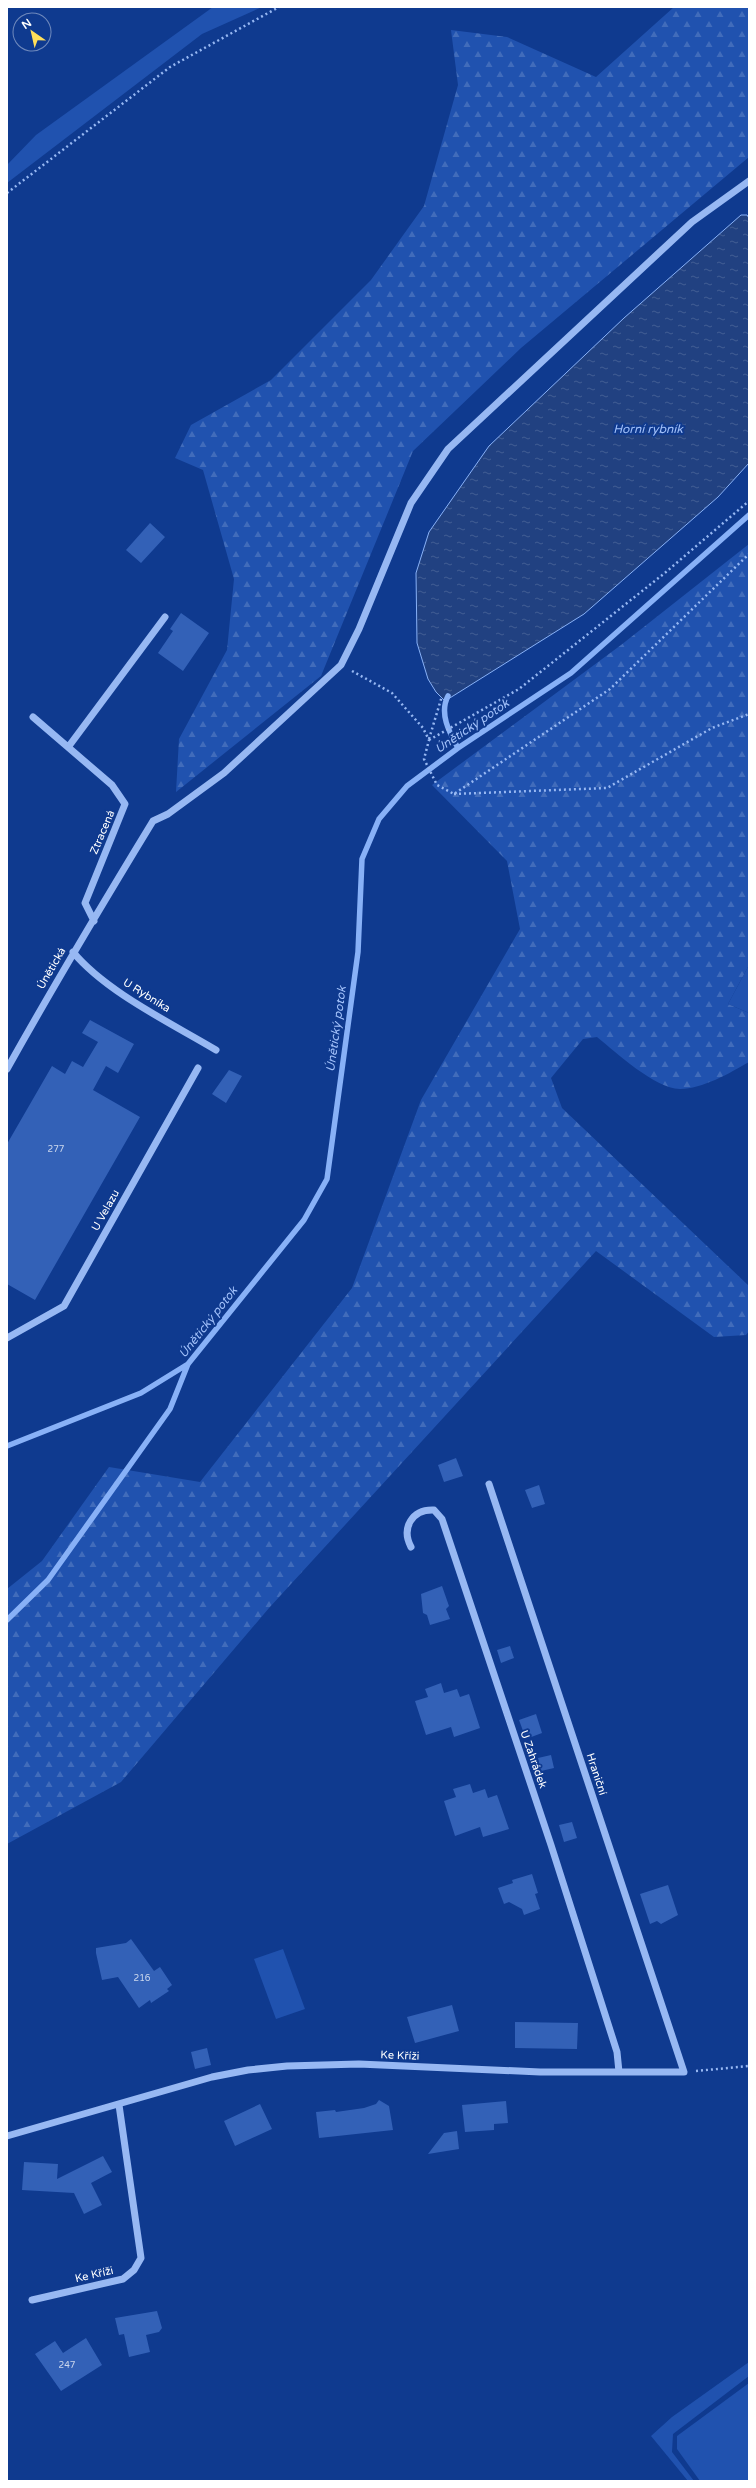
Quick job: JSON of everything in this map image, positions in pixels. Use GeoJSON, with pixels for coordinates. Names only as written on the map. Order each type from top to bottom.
{"type":"FeatureCollection","features":[{"type":"Feature","properties":{"kind":"street"},"geometry":{"type":"LineString","coordinates":[[341,665],[359,629],[411,503],[448,449],[692,222],[749,181]]}},
{"type":"Feature","properties":{"kind":"street"},"geometry":{"type":"LineString","coordinates":[[69,746],[165,617]]}},
{"type":"Feature","properties":{"kind":"street","name":"Únětická"},"geometry":{"type":"LineString","coordinates":[[7,1068],[73,952],[94,921],[117,880],[153,822],[168,814],[224,773],[341,665]]}},
{"type":"Feature","properties":{"kind":"street","name":"Ztracená"},"geometry":{"type":"LineString","coordinates":[[33,717],[69,746],[112,785],[125,804],[86,903],[94,921]]}},
{"type":"Feature","properties":{"kind":"street","name":"U Rybníka"},"geometry":{"type":"LineString","coordinates":[[73,952],[81,961],[116,989],[216,1050]]}},
{"type":"Feature","properties":{"kind":"street","name":"U Velazu"},"geometry":{"type":"LineString","coordinates":[[7,1338],[64,1306],[198,1068]]}},
{"type":"Feature","properties":{"kind":"street","name":"Hraniční"},"geometry":{"type":"LineString","coordinates":[[489,1484],[684,2072]]}},
{"type":"Feature","properties":{"kind":"street","name":"U Zahrádek"},"geometry":{"type":"LineString","coordinates":[[411,1547],[406,1538],[406,1527],[414,1516],[425,1510],[434,1510],[442,1519],[551,1845],[618,2052],[619,2072]]}},
{"type":"Feature","properties":{"kind":"street","name":"Ke Kříži"},"geometry":{"type":"LineString","coordinates":[[7,2136],[212,2077],[248,2070],[287,2066],[359,2064],[540,2072],[684,2072]]}},
{"type":"Feature","properties":{"kind":"street","name":"Ke Kříži"},"geometry":{"type":"LineString","coordinates":[[32,2300],[123,2278],[134,2270],[141,2258],[119,2104]]}},
{"type":"Feature","properties":{"kind":"path"},"geometry":{"type":"LineString","coordinates":[[7,193],[170,67],[279,7]]}},
{"type":"Feature","properties":{"kind":"path"},"geometry":{"type":"LineString","coordinates":[[429,740],[519,689],[666,572],[749,502]]}},
{"type":"Feature","properties":{"kind":"path"},"geometry":{"type":"LineString","coordinates":[[454,794],[610,689],[749,554]]}},
{"type":"Feature","properties":{"kind":"path"},"geometry":{"type":"LineString","coordinates":[[341,665],[392,693],[423,728],[429,740]]}},
{"type":"Feature","properties":{"kind":"path"},"geometry":{"type":"LineString","coordinates":[[442,696],[424,759],[437,785],[454,794],[607,788],[712,728],[749,714]]}},
{"type":"Feature","properties":{"kind":"path"},"geometry":{"type":"LineString","coordinates":[[684,2072],[749,2066]]}},
{"type":"Feature","properties":{"kind":"green space"},"geometry":{"type":"Polygon","coordinates":[[[213,7],[262,7],[202,34],[7,183],[7,165],[36,135],[213,7]]]}},
{"type":"Feature","properties":{"kind":"green space"},"geometry":{"type":"Polygon","coordinates":[[[674,7],[749,7],[749,157],[521,348],[413,451],[321,676],[176,792],[179,739],[227,650],[234,579],[203,470],[175,458],[191,425],[271,380],[371,280],[424,206],[458,85],[451,30],[507,37],[596,77],[674,7]]]}},
{"type":"Feature","properties":{"kind":"green space"},"geometry":{"type":"Polygon","coordinates":[[[749,544],[749,965],[728,1004],[749,1013],[749,1062],[706,1083],[680,1089],[659,1083],[636,1069],[597,1037],[583,1039],[551,1078],[562,1108],[749,1286],[749,1331],[746,1335],[714,1337],[596,1251],[269,1608],[121,1782],[7,1844],[7,1589],[42,1561],[109,1467],[200,1482],[352,1288],[421,1100],[520,929],[507,861],[432,785],[621,645],[749,544]]]}},
{"type":"Feature","properties":{"kind":"green space"},"geometry":{"type":"Polygon","coordinates":[[[749,965],[749,1013],[728,1004],[749,965]]]}},
{"type":"Feature","properties":{"kind":"green space"},"geometry":{"type":"Polygon","coordinates":[[[283,1949],[305,2009],[276,2019],[254,1959],[283,1949]]]}},
{"type":"Feature","properties":{"kind":"green space"},"geometry":{"type":"Polygon","coordinates":[[[749,2362],[749,2376],[673,2434],[672,2452],[694,2481],[688,2481],[651,2436],[672,2417],[749,2362]]]}},
{"type":"Feature","properties":{"kind":"green space"},"geometry":{"type":"Polygon","coordinates":[[[749,2383],[749,2481],[700,2481],[677,2449],[677,2436],[749,2383]]]}},
{"type":"Feature","properties":{"kind":"water","name":"Horní rybník"},"geometry":{"type":"Polygon","coordinates":[[[741,215],[747,215],[749,218],[749,463],[718,497],[584,614],[445,701],[436,692],[428,679],[417,643],[416,573],[429,532],[489,446],[624,318],[741,215]]]}},
{"type":"Feature","properties":{"kind":"building"},"geometry":{"type":"Polygon","coordinates":[[[150,523],[165,537],[141,563],[126,550],[150,523]]]}},
{"type":"Feature","properties":{"kind":"building"},"geometry":{"type":"Polygon","coordinates":[[[181,613],[209,633],[183,671],[158,653],[173,631],[170,629],[181,613]]]}},
{"type":"Feature","properties":{"kind":"building"},"geometry":{"type":"Polygon","coordinates":[[[90,1020],[134,1044],[118,1073],[106,1066],[93,1090],[140,1117],[35,1300],[7,1284],[7,1144],[52,1066],[65,1074],[72,1061],[83,1067],[98,1042],[82,1033],[90,1020]]]}},
{"type":"Feature","properties":{"kind":"building"},"geometry":{"type":"Polygon","coordinates":[[[229,1070],[242,1076],[226,1103],[212,1094],[229,1070]]]}},
{"type":"Feature","properties":{"kind":"building"},"geometry":{"type":"Polygon","coordinates":[[[456,1458],[463,1476],[444,1482],[438,1465],[456,1458]]]}},
{"type":"Feature","properties":{"kind":"building"},"geometry":{"type":"Polygon","coordinates":[[[539,1485],[545,1504],[532,1508],[525,1490],[539,1485]]]}},
{"type":"Feature","properties":{"kind":"building"},"geometry":{"type":"Polygon","coordinates":[[[442,1586],[449,1606],[446,1609],[450,1619],[430,1625],[427,1615],[423,1613],[421,1594],[442,1586]]]}},
{"type":"Feature","properties":{"kind":"building"},"geometry":{"type":"Polygon","coordinates":[[[510,1646],[514,1658],[501,1663],[497,1650],[510,1646]]]}},
{"type":"Feature","properties":{"kind":"building"},"geometry":{"type":"Polygon","coordinates":[[[441,1683],[444,1693],[457,1689],[460,1697],[469,1694],[480,1728],[454,1737],[451,1727],[426,1735],[415,1701],[428,1697],[425,1689],[441,1683]]]}},
{"type":"Feature","properties":{"kind":"building"},"geometry":{"type":"Polygon","coordinates":[[[536,1714],[542,1733],[526,1739],[519,1720],[536,1714]]]}},
{"type":"Feature","properties":{"kind":"building"},"geometry":{"type":"Polygon","coordinates":[[[551,1755],[554,1768],[541,1771],[538,1758],[551,1755]]]}},
{"type":"Feature","properties":{"kind":"building"},"geometry":{"type":"Polygon","coordinates":[[[470,1784],[473,1793],[485,1789],[488,1798],[497,1795],[509,1829],[483,1837],[480,1827],[455,1836],[444,1801],[456,1797],[453,1789],[470,1784]]]}},
{"type":"Feature","properties":{"kind":"building"},"geometry":{"type":"Polygon","coordinates":[[[572,1822],[577,1838],[564,1842],[559,1825],[572,1822]]]}},
{"type":"Feature","properties":{"kind":"building"},"geometry":{"type":"Polygon","coordinates":[[[532,1874],[538,1893],[535,1894],[540,1909],[524,1915],[522,1909],[509,1902],[504,1904],[498,1888],[513,1883],[512,1880],[532,1874]]]}},
{"type":"Feature","properties":{"kind":"building"},"geometry":{"type":"Polygon","coordinates":[[[668,1885],[678,1915],[661,1924],[657,1921],[650,1924],[640,1894],[668,1885]]]}},
{"type":"Feature","properties":{"kind":"building"},"geometry":{"type":"Polygon","coordinates":[[[131,1939],[154,1971],[160,1967],[172,1985],[167,1989],[169,1991],[151,2003],[150,2000],[139,2008],[118,1977],[102,1980],[96,1953],[96,1948],[126,1943],[131,1939]]]}},
{"type":"Feature","properties":{"kind":"building"},"geometry":{"type":"Polygon","coordinates":[[[452,2005],[459,2031],[415,2043],[407,2017],[452,2005]]]}},
{"type":"Feature","properties":{"kind":"building"},"geometry":{"type":"Polygon","coordinates":[[[515,2022],[578,2023],[577,2049],[515,2048],[515,2022]]]}},
{"type":"Feature","properties":{"kind":"building"},"geometry":{"type":"Polygon","coordinates":[[[207,2048],[211,2065],[195,2069],[191,2052],[207,2048]]]}},
{"type":"Feature","properties":{"kind":"building"},"geometry":{"type":"Polygon","coordinates":[[[379,2100],[389,2106],[393,2130],[319,2138],[316,2112],[335,2110],[336,2112],[364,2108],[376,2104],[379,2100]]]}},
{"type":"Feature","properties":{"kind":"building"},"geometry":{"type":"Polygon","coordinates":[[[506,2101],[508,2123],[494,2124],[494,2130],[465,2132],[462,2105],[506,2101]]]}},
{"type":"Feature","properties":{"kind":"building"},"geometry":{"type":"Polygon","coordinates":[[[260,2104],[272,2129],[235,2146],[224,2121],[260,2104]]]}},
{"type":"Feature","properties":{"kind":"building"},"geometry":{"type":"Polygon","coordinates":[[[457,2131],[459,2149],[428,2154],[444,2133],[457,2131]]]}},
{"type":"Feature","properties":{"kind":"building"},"geometry":{"type":"Polygon","coordinates":[[[103,2156],[112,2172],[91,2183],[102,2205],[84,2214],[74,2193],[22,2190],[24,2162],[58,2164],[57,2179],[103,2156]]]}},
{"type":"Feature","properties":{"kind":"building"},"geometry":{"type":"Polygon","coordinates":[[[157,2311],[162,2328],[159,2332],[146,2335],[150,2352],[129,2357],[124,2334],[119,2335],[115,2318],[157,2311]]]}},
{"type":"Feature","properties":{"kind":"building"},"geometry":{"type":"Polygon","coordinates":[[[86,2338],[102,2365],[61,2391],[35,2354],[55,2341],[63,2353],[86,2338]]]}},
{"type":"Feature","properties":{"kind":"waterway","name":"Únětický potok"},"geometry":{"type":"LineString","coordinates":[[7,1620],[48,1580],[170,1409],[188,1364],[304,1220],[327,1179],[358,952],[362,859],[379,819],[407,786],[458,748],[571,673],[749,515]]}},
{"type":"Feature","properties":{"kind":"waterway"},"geometry":{"type":"LineString","coordinates":[[448,696],[444,709],[446,722],[451,736],[458,748]]}},
{"type":"Feature","properties":{"kind":"waterway"},"geometry":{"type":"LineString","coordinates":[[7,1446],[141,1393],[188,1364]]}}]}
